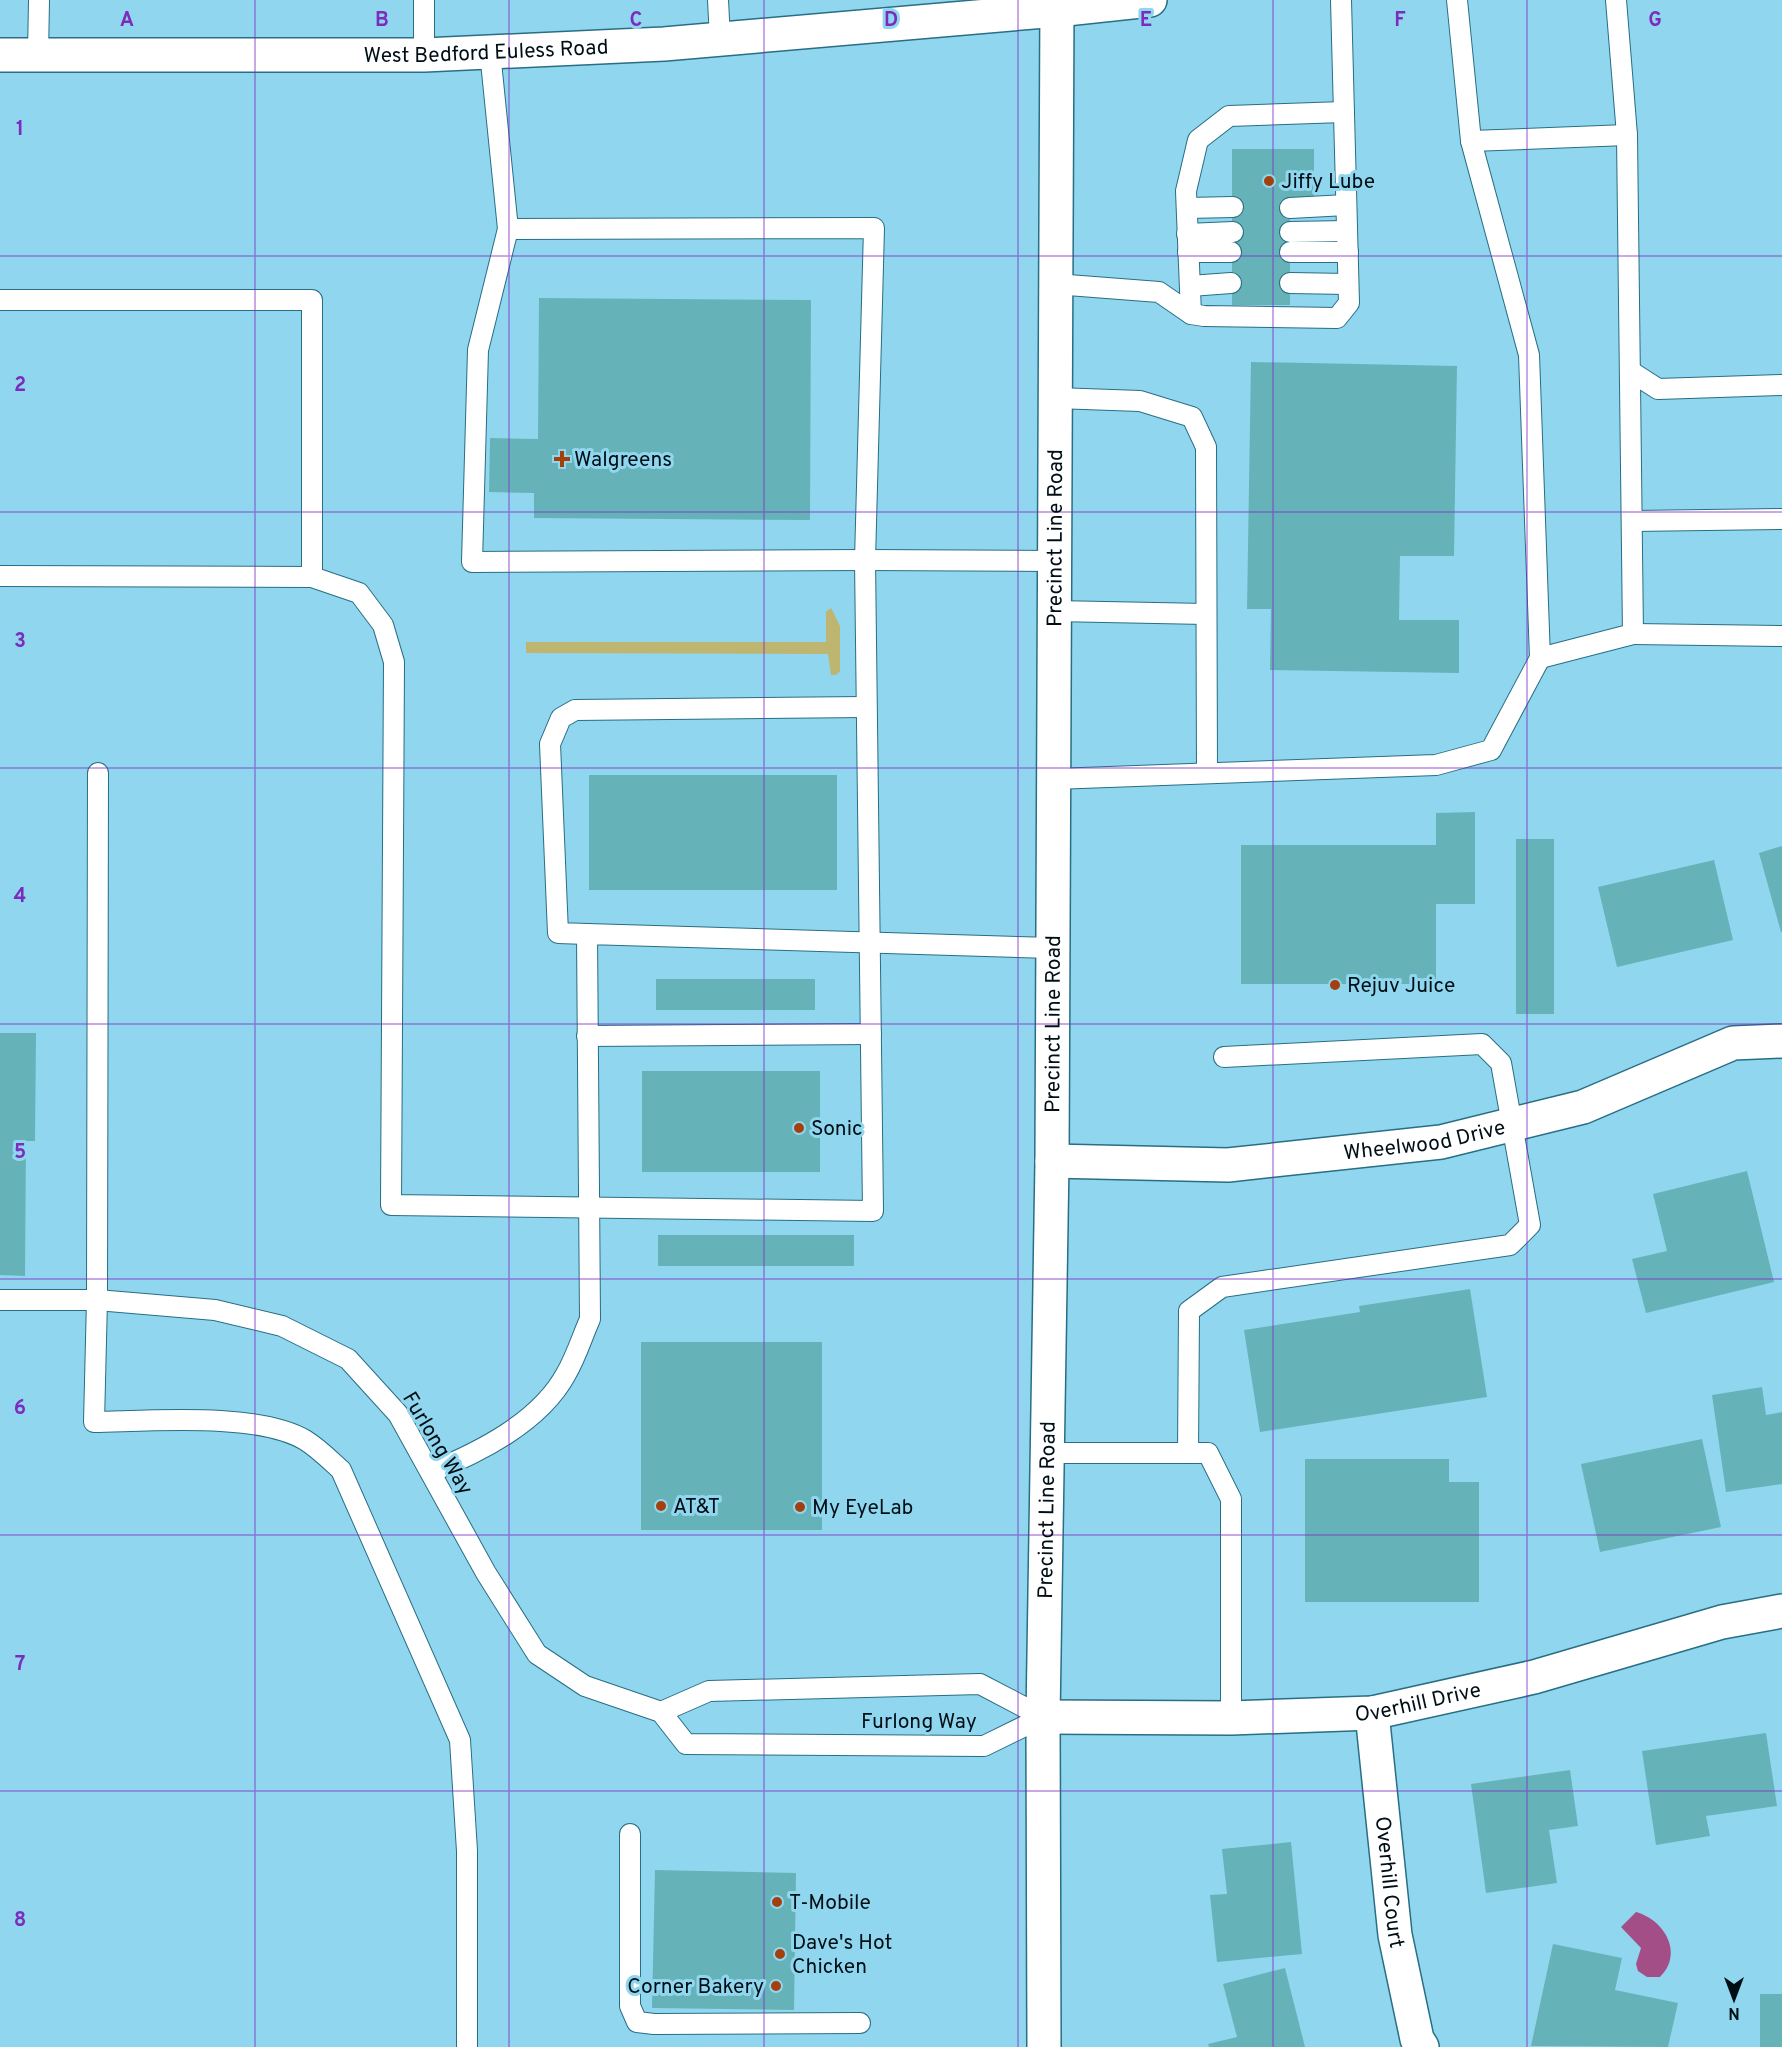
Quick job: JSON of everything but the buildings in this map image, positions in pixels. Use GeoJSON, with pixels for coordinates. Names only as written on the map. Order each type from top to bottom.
{"type":"FeatureCollection","features":[{"type":"Feature","properties":{"kind":"main road","name":"West Bedford Euless Road"},"geometry":{"type":"LineString","coordinates":[[0,56],[424,55],[664,44],[1057,5],[1150,0]]}},
{"type":"Feature","properties":{"kind":"main road","name":"Precinct Line Road"},"geometry":{"type":"LineString","coordinates":[[1044,2047],[1043,1717],[1052,1161],[1057,5]]}},
{"type":"Feature","properties":{"kind":"main road","name":"Wheelwood Drive"},"geometry":{"type":"LineString","coordinates":[[1052,1161],[1228,1166],[1441,1142],[1583,1107],[1733,1043],[1782,1041]]}},
{"type":"Feature","properties":{"kind":"main road","name":"Overhill Drive"},"geometry":{"type":"LineString","coordinates":[[1043,1717],[1231,1718],[1372,1713],[1533,1677],[1722,1622],[1782,1611]]}},
{"type":"Feature","properties":{"kind":"main road","name":"Overhill Court"},"geometry":{"type":"LineString","coordinates":[[1372,1713],[1395,1935],[1417,2039],[1422,2047]]}},
{"type":"Feature","properties":{"kind":"lane"},"geometry":{"type":"LineString","coordinates":[[38,56],[39,0]]}},
{"type":"Feature","properties":{"kind":"lane"},"geometry":{"type":"LineString","coordinates":[[424,0],[424,55]]}},
{"type":"Feature","properties":{"kind":"lane"},"geometry":{"type":"LineString","coordinates":[[718,0],[720,39]]}},
{"type":"Feature","properties":{"kind":"lane"},"geometry":{"type":"LineString","coordinates":[[1055,284],[1159,292],[1191,314],[1204,316],[1336,318],[1349,303],[1341,0]]}},
{"type":"Feature","properties":{"kind":"lane"},"geometry":{"type":"LineString","coordinates":[[1054,779],[1436,765],[1491,750],[1540,658],[1529,356],[1471,141],[1457,0]]}},
{"type":"Feature","properties":{"kind":"lane"},"geometry":{"type":"LineString","coordinates":[[1617,0],[1627,135],[1634,634]]}},
{"type":"Feature","properties":{"kind":"lane"},"geometry":{"type":"LineString","coordinates":[[490,52],[508,229],[478,350],[472,562],[1055,561]]}},
{"type":"Feature","properties":{"kind":"lane"},"geometry":{"type":"LineString","coordinates":[[1191,314],[1185,191],[1198,140],[1229,116],[1344,112]]}},
{"type":"Feature","properties":{"kind":"lane"},"geometry":{"type":"LineString","coordinates":[[1471,141],[1627,135]]}},
{"type":"Feature","properties":{"kind":"lane"},"geometry":{"type":"LineString","coordinates":[[1290,208],[1346,206]]}},
{"type":"Feature","properties":{"kind":"lane"},"geometry":{"type":"LineString","coordinates":[[1187,208],[1233,207]]}},
{"type":"Feature","properties":{"kind":"lane"},"geometry":{"type":"LineString","coordinates":[[0,576],[312,577],[359,593],[383,625],[394,662],[391,1205],[873,1211],[865,707],[865,560],[874,228],[508,229]]}},
{"type":"Feature","properties":{"kind":"lane"},"geometry":{"type":"LineString","coordinates":[[1290,232],[1347,231]]}},
{"type":"Feature","properties":{"kind":"lane"},"geometry":{"type":"LineString","coordinates":[[1188,243],[1233,232]]}},
{"type":"Feature","properties":{"kind":"lane"},"geometry":{"type":"LineString","coordinates":[[1188,243],[1231,252]]}},
{"type":"Feature","properties":{"kind":"lane"},"geometry":{"type":"LineString","coordinates":[[1290,252],[1348,252]]}},
{"type":"Feature","properties":{"kind":"lane"},"geometry":{"type":"LineString","coordinates":[[1190,286],[1231,283]]}},
{"type":"Feature","properties":{"kind":"lane"},"geometry":{"type":"LineString","coordinates":[[1290,283],[1348,284]]}},
{"type":"Feature","properties":{"kind":"lane"},"geometry":{"type":"LineString","coordinates":[[0,300],[312,300],[312,577]]}},
{"type":"Feature","properties":{"kind":"lane"},"geometry":{"type":"LineString","coordinates":[[1630,371],[1658,388],[1782,385]]}},
{"type":"Feature","properties":{"kind":"lane"},"geometry":{"type":"LineString","coordinates":[[1056,398],[1140,401],[1192,417],[1206,447],[1207,773]]}},
{"type":"Feature","properties":{"kind":"lane"},"geometry":{"type":"LineString","coordinates":[[1632,521],[1782,519]]}},
{"type":"Feature","properties":{"kind":"lane"},"geometry":{"type":"LineString","coordinates":[[1054,611],[1206,614]]}},
{"type":"Feature","properties":{"kind":"lane"},"geometry":{"type":"LineString","coordinates":[[1540,658],[1634,634],[1782,636]]}},
{"type":"Feature","properties":{"kind":"lane"},"geometry":{"type":"LineString","coordinates":[[865,707],[575,710],[561,718],[550,744],[558,933],[1053,948]]}},
{"type":"Feature","properties":{"kind":"lane"},"geometry":{"type":"LineString","coordinates":[[98,772],[97,1300],[94,1422],[205,1421],[269,1426],[305,1440],[341,1470],[460,1740],[467,1851],[467,2047]]}},
{"type":"Feature","properties":{"kind":"lane"},"geometry":{"type":"LineString","coordinates":[[431,1472],[469,1456],[502,1437],[546,1404],[566,1375],[590,1319],[586,934]]}},
{"type":"Feature","properties":{"kind":"lane"},"geometry":{"type":"LineString","coordinates":[[587,1036],[871,1034]]}},
{"type":"Feature","properties":{"kind":"lane"},"geometry":{"type":"LineString","coordinates":[[1188,1453],[1189,1311],[1222,1287],[1510,1245],[1530,1225],[1501,1063],[1482,1044],[1224,1057]]}},
{"type":"Feature","properties":{"kind":"lane","name":"Furlong Way"},"geometry":{"type":"LineString","coordinates":[[0,1300],[97,1300],[215,1310],[282,1326],[348,1359],[398,1414],[486,1573],[537,1654],[585,1686],[661,1712],[686,1743],[984,1746],[1043,1717]]}},
{"type":"Feature","properties":{"kind":"lane"},"geometry":{"type":"LineString","coordinates":[[1047,1453],[1208,1453],[1231,1499],[1231,1718]]}},
{"type":"Feature","properties":{"kind":"lane","name":"Furlong Way"},"geometry":{"type":"LineString","coordinates":[[661,1712],[709,1690],[980,1684],[1043,1717]]}},
{"type":"Feature","properties":{"kind":"lane"},"geometry":{"type":"LineString","coordinates":[[630,1834],[630,2006],[637,2022],[654,2024],[860,2023]]}},
{"type":"Feature","properties":{"kind":"shaded area"},"geometry":{"type":"Polygon","coordinates":[[[831,608],[840,626],[840,671],[836,675],[831,675],[828,654],[526,653],[526,642],[826,642],[826,612],[831,608]]]}},
{"type":"Feature","properties":{"kind":"shaded area"},"geometry":{"type":"Polygon","coordinates":[[[1636,1912],[1655,1922],[1668,1939],[1671,1948],[1670,1958],[1667,1968],[1660,1977],[1647,1977],[1638,1971],[1636,1964],[1641,1948],[1621,1927],[1636,1912]]]}},
{"type":"Feature","properties":{"kind":"place","name":"Jiffy Lube"},"geometry":{"type":"Point","coordinates":[1269,181]}},
{"type":"Feature","properties":{"kind":"place","name":"Walgreens"},"geometry":{"type":"Point","coordinates":[562,459]}},
{"type":"Feature","properties":{"kind":"place","name":"Rejuv Juice"},"geometry":{"type":"Point","coordinates":[1335,985]}},
{"type":"Feature","properties":{"kind":"place","name":"Sonic"},"geometry":{"type":"Point","coordinates":[799,1128]}},
{"type":"Feature","properties":{"kind":"place","name":"AT&T"},"geometry":{"type":"Point","coordinates":[661,1506]}},
{"type":"Feature","properties":{"kind":"place","name":"My EyeLab"},"geometry":{"type":"Point","coordinates":[800,1507]}},
{"type":"Feature","properties":{"kind":"place","name":"T-Mobile"},"geometry":{"type":"Point","coordinates":[777,1902]}},
{"type":"Feature","properties":{"kind":"place","name":"Dave's Hot Chicken"},"geometry":{"type":"Point","coordinates":[780,1954]}},
{"type":"Feature","properties":{"kind":"place","name":"Corner Bakery"},"geometry":{"type":"Point","coordinates":[776,1986]}}]}
